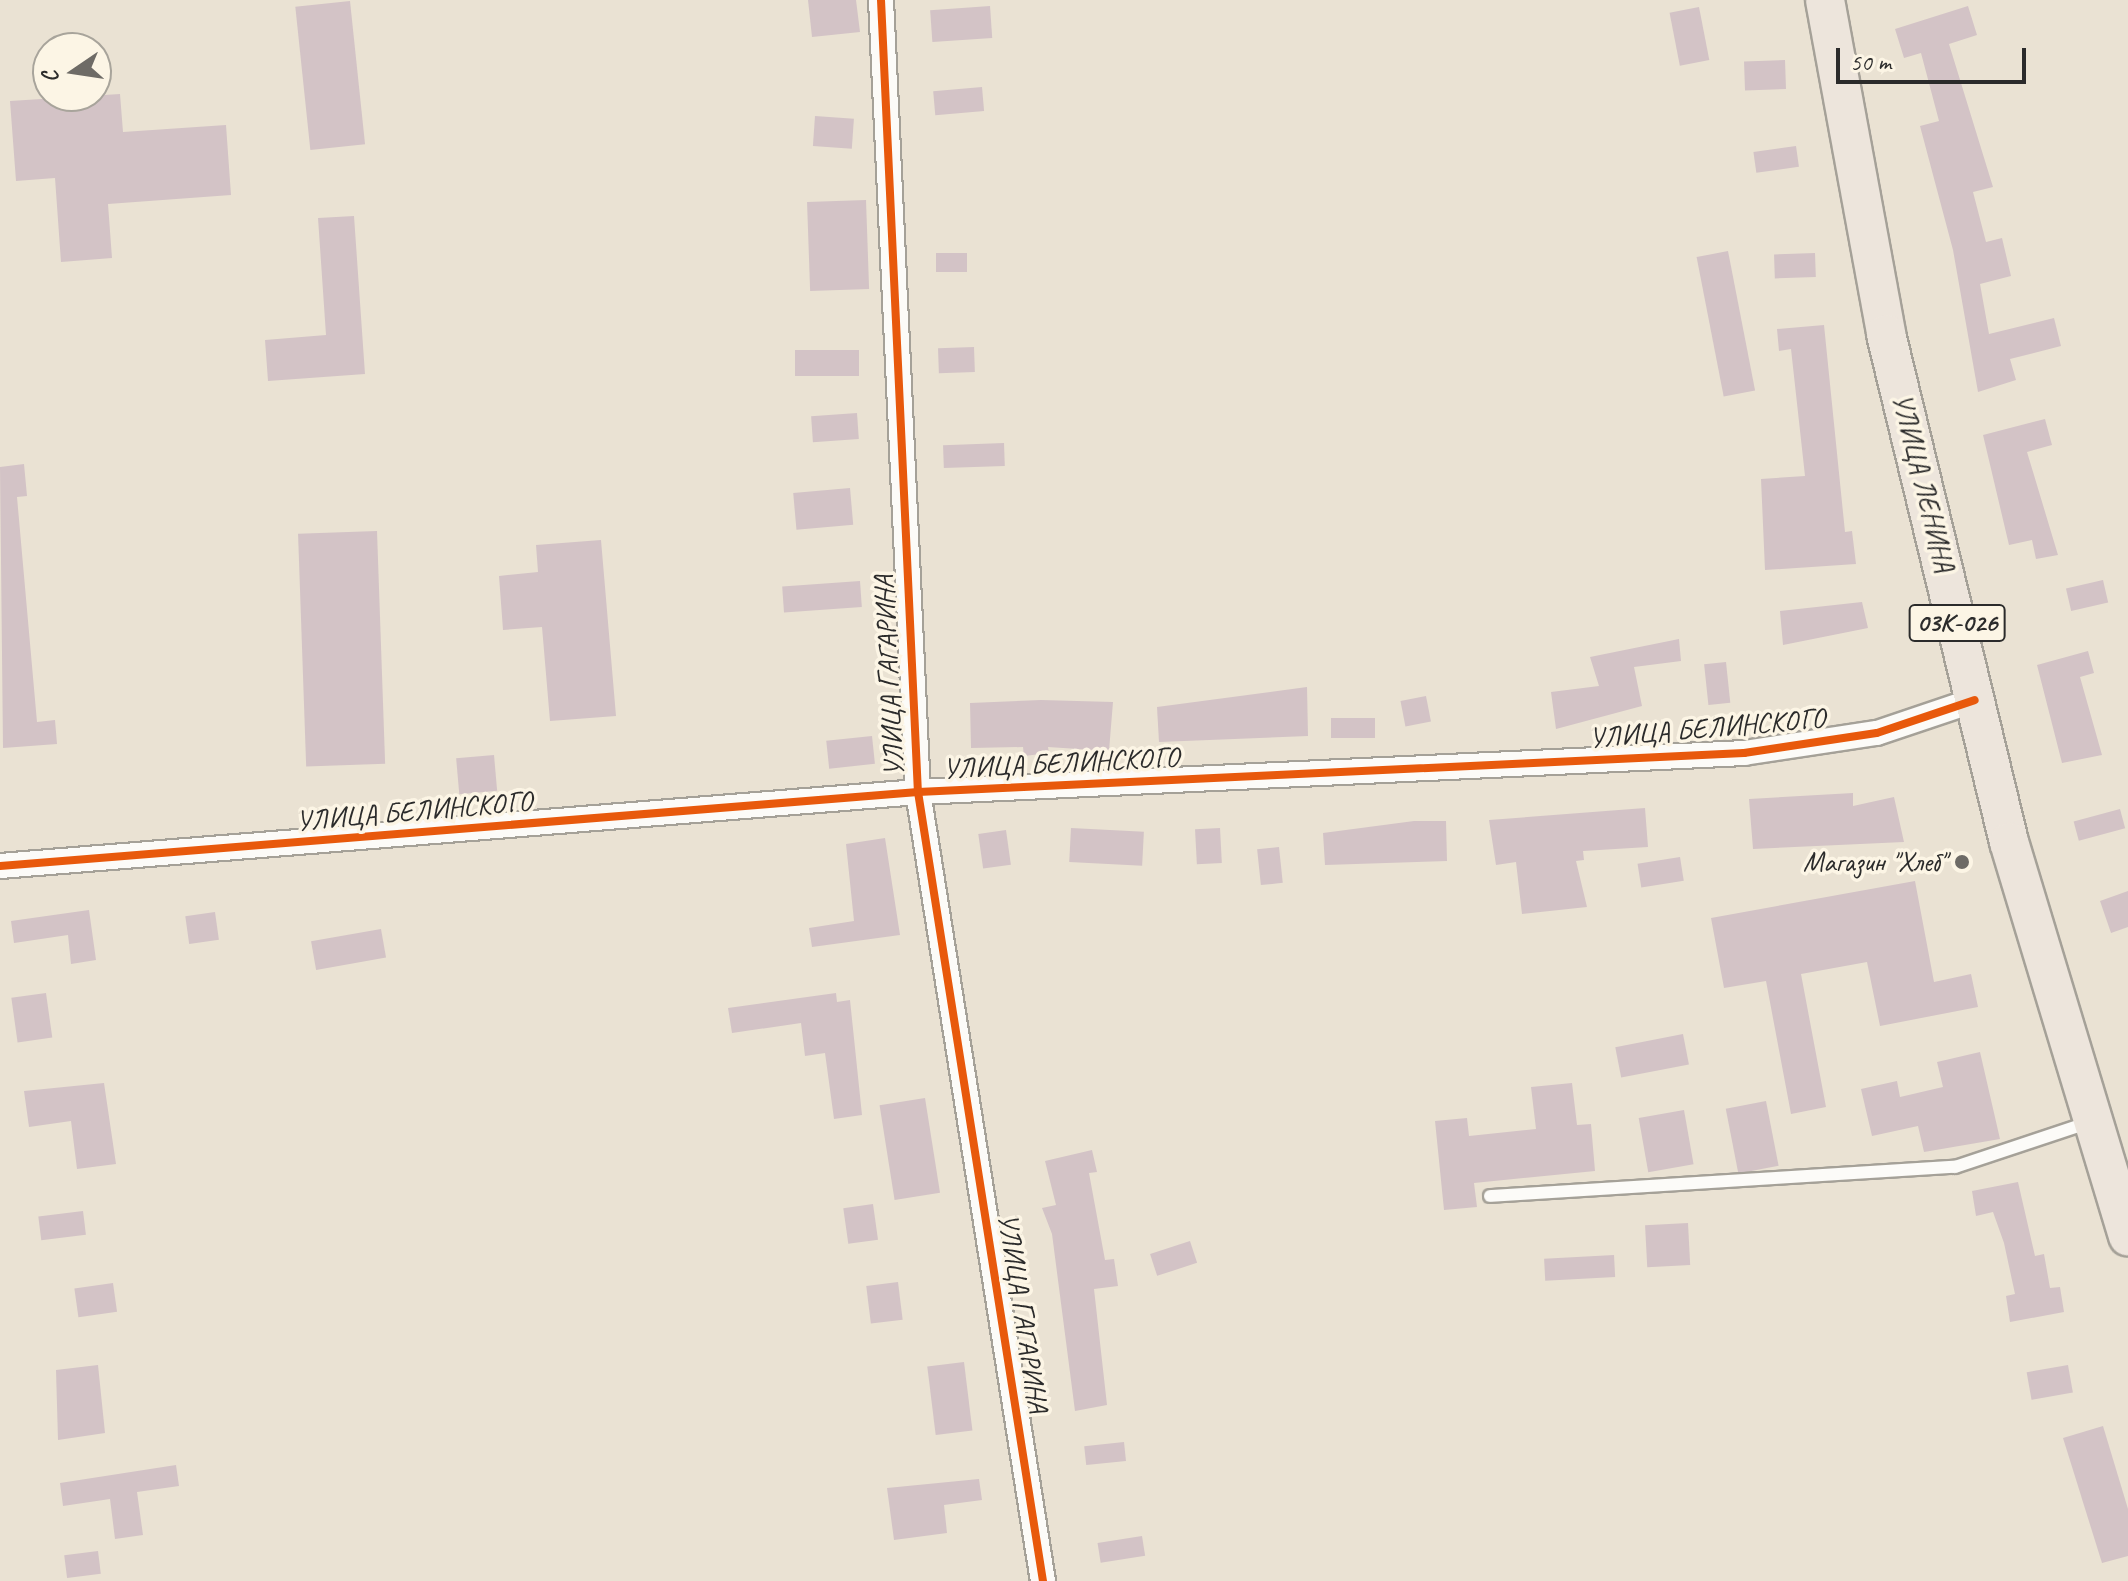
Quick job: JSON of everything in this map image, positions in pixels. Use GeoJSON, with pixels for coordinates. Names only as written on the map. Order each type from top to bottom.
{"type":"FeatureCollection","features":[{"type":"Feature","properties":{"kind":"main road","name":"УЛИЦА ЛЕНИНА"},"geometry":{"type":"LineString","coordinates":[[1825,0],[1886,334],[1975,700],[2090,1122],[2128,1236]]}},
{"type":"Feature","properties":{"kind":"street","name":"УЛИЦА ГАГАРИНА"},"geometry":{"type":"LineString","coordinates":[[881,0],[918,792],[1043,1581]]}},
{"type":"Feature","properties":{"kind":"street","name":"УЛИЦА БЕЛИНСКОГО"},"geometry":{"type":"LineString","coordinates":[[0,866],[918,792],[1744,753],[1877,733],[1975,700]]}},
{"type":"Feature","properties":{"kind":"lane"},"geometry":{"type":"LineString","coordinates":[[1490,1196],[1955,1167],[2090,1122]]}},
{"type":"Feature","properties":{"kind":"building"},"geometry":{"type":"Polygon","coordinates":[[[808,0],[856,0],[860,32],[812,37],[808,0]]]}},
{"type":"Feature","properties":{"kind":"building"},"geometry":{"type":"Polygon","coordinates":[[[350,1],[365,144],[310,150],[295,7],[350,1]]]}},
{"type":"Feature","properties":{"kind":"building"},"geometry":{"type":"Polygon","coordinates":[[[990,6],[992,38],[932,42],[930,10],[990,6]]]}},
{"type":"Feature","properties":{"kind":"building"},"geometry":{"type":"Polygon","coordinates":[[[1968,6],[1977,35],[1949,44],[1993,187],[1973,192],[1986,242],[2002,238],[2011,276],[1980,284],[1989,334],[2054,318],[2061,346],[2010,359],[2016,380],[1978,392],[1953,250],[1920,126],[1939,121],[1921,53],[1904,58],[1895,29],[1968,6]]]}},
{"type":"Feature","properties":{"kind":"building"},"geometry":{"type":"Polygon","coordinates":[[[1699,7],[1709,60],[1680,66],[1670,13],[1699,7]]]}},
{"type":"Feature","properties":{"kind":"building"},"geometry":{"type":"Polygon","coordinates":[[[1785,60],[1786,89],[1745,90],[1744,61],[1785,60]]]}},
{"type":"Feature","properties":{"kind":"building"},"geometry":{"type":"Polygon","coordinates":[[[982,87],[984,111],[935,115],[933,91],[982,87]]]}},
{"type":"Feature","properties":{"kind":"building"},"geometry":{"type":"Polygon","coordinates":[[[120,94],[123,132],[226,125],[231,195],[108,204],[112,258],[61,262],[55,178],[16,181],[10,101],[32,100],[32,112],[112,112],[112,95],[120,94]]]}},
{"type":"Feature","properties":{"kind":"building"},"geometry":{"type":"Polygon","coordinates":[[[815,116],[854,119],[852,149],[813,146],[815,116]]]}},
{"type":"Feature","properties":{"kind":"building"},"geometry":{"type":"Polygon","coordinates":[[[1796,146],[1799,167],[1756,173],[1753,152],[1796,146]]]}},
{"type":"Feature","properties":{"kind":"building"},"geometry":{"type":"Polygon","coordinates":[[[866,200],[869,289],[810,291],[807,202],[866,200]]]}},
{"type":"Feature","properties":{"kind":"building"},"geometry":{"type":"Polygon","coordinates":[[[354,216],[365,374],[268,381],[265,340],[326,335],[318,218],[354,216]]]}},
{"type":"Feature","properties":{"kind":"building"},"geometry":{"type":"Polygon","coordinates":[[[1728,251],[1755,390],[1724,396],[1697,257],[1728,251]]]}},
{"type":"Feature","properties":{"kind":"building"},"geometry":{"type":"Polygon","coordinates":[[[936,253],[967,253],[967,272],[936,272],[936,253]]]}},
{"type":"Feature","properties":{"kind":"building"},"geometry":{"type":"Polygon","coordinates":[[[1815,253],[1816,277],[1775,278],[1774,254],[1815,253]]]}},
{"type":"Feature","properties":{"kind":"building"},"geometry":{"type":"Polygon","coordinates":[[[1824,325],[1845,532],[1852,531],[1856,564],[1765,570],[1761,479],[1805,476],[1791,349],[1779,351],[1777,329],[1824,325]]]}},
{"type":"Feature","properties":{"kind":"building"},"geometry":{"type":"Polygon","coordinates":[[[974,347],[975,372],[939,373],[938,348],[974,347]]]}},
{"type":"Feature","properties":{"kind":"building"},"geometry":{"type":"Polygon","coordinates":[[[795,350],[859,350],[859,376],[795,376],[795,350]]]}},
{"type":"Feature","properties":{"kind":"building"},"geometry":{"type":"Polygon","coordinates":[[[857,413],[859,439],[813,442],[811,416],[857,413]]]}},
{"type":"Feature","properties":{"kind":"building"},"geometry":{"type":"Polygon","coordinates":[[[2045,419],[2052,445],[2027,452],[2058,555],[2036,559],[2032,540],[2009,545],[1983,435],[2045,419]]]}},
{"type":"Feature","properties":{"kind":"building"},"geometry":{"type":"Polygon","coordinates":[[[1004,443],[1005,466],[944,468],[943,445],[1004,443]]]}},
{"type":"Feature","properties":{"kind":"building"},"geometry":{"type":"Polygon","coordinates":[[[24,464],[27,496],[17,497],[37,722],[55,720],[57,744],[3,748],[0,467],[24,464]]]}},
{"type":"Feature","properties":{"kind":"building"},"geometry":{"type":"Polygon","coordinates":[[[850,488],[853,525],[796,530],[793,493],[850,488]]]}},
{"type":"Feature","properties":{"kind":"building"},"geometry":{"type":"Polygon","coordinates":[[[377,531],[385,764],[306,767],[298,534],[377,531]]]}},
{"type":"Feature","properties":{"kind":"building"},"geometry":{"type":"Polygon","coordinates":[[[601,540],[616,716],[550,721],[542,627],[503,630],[499,576],[538,572],[536,545],[601,540]]]}},
{"type":"Feature","properties":{"kind":"building"},"geometry":{"type":"Polygon","coordinates":[[[2103,580],[2108,602],[2071,611],[2066,589],[2103,580]]]}},
{"type":"Feature","properties":{"kind":"building"},"geometry":{"type":"Polygon","coordinates":[[[860,581],[862,607],[784,612],[782,586],[860,581]]]}},
{"type":"Feature","properties":{"kind":"building"},"geometry":{"type":"Polygon","coordinates":[[[1862,602],[1868,628],[1783,645],[1780,611],[1862,602]]]}},
{"type":"Feature","properties":{"kind":"building"},"geometry":{"type":"Polygon","coordinates":[[[1679,639],[1681,661],[1634,667],[1642,706],[1556,729],[1551,692],[1599,686],[1590,657],[1679,639]]]}},
{"type":"Feature","properties":{"kind":"building"},"geometry":{"type":"Polygon","coordinates":[[[2088,651],[2094,673],[2080,677],[2102,755],[2062,763],[2037,665],[2088,651]]]}},
{"type":"Feature","properties":{"kind":"building"},"geometry":{"type":"Polygon","coordinates":[[[1726,662],[1730,703],[1708,705],[1704,664],[1726,662]]]}},
{"type":"Feature","properties":{"kind":"building"},"geometry":{"type":"Polygon","coordinates":[[[1307,687],[1308,736],[1159,742],[1157,707],[1307,687]]]}},
{"type":"Feature","properties":{"kind":"building"},"geometry":{"type":"Polygon","coordinates":[[[1426,696],[1431,722],[1405,726],[1400,701],[1426,696]]]}},
{"type":"Feature","properties":{"kind":"building"},"geometry":{"type":"Polygon","coordinates":[[[1041,700],[1113,702],[1109,751],[1048,747],[1049,753],[1024,756],[1023,747],[971,748],[970,703],[1041,700]]]}},
{"type":"Feature","properties":{"kind":"building"},"geometry":{"type":"Polygon","coordinates":[[[1331,718],[1375,718],[1375,738],[1331,738],[1331,718]]]}},
{"type":"Feature","properties":{"kind":"building"},"geometry":{"type":"Polygon","coordinates":[[[872,736],[875,764],[829,769],[826,741],[872,736]]]}},
{"type":"Feature","properties":{"kind":"building"},"geometry":{"type":"Polygon","coordinates":[[[494,755],[497,791],[459,794],[456,758],[494,755]]]}},
{"type":"Feature","properties":{"kind":"building"},"geometry":{"type":"Polygon","coordinates":[[[1853,793],[1853,806],[1894,797],[1904,842],[1753,849],[1749,799],[1853,793]]]}},
{"type":"Feature","properties":{"kind":"building"},"geometry":{"type":"Polygon","coordinates":[[[1645,808],[1648,847],[1583,851],[1584,860],[1576,861],[1587,907],[1522,914],[1516,862],[1496,865],[1489,820],[1645,808]]]}},
{"type":"Feature","properties":{"kind":"building"},"geometry":{"type":"Polygon","coordinates":[[[2120,809],[2125,828],[2079,841],[2074,821],[2120,809]]]}},
{"type":"Feature","properties":{"kind":"building"},"geometry":{"type":"Polygon","coordinates":[[[1414,821],[1446,821],[1447,861],[1325,865],[1323,833],[1414,821]]]}},
{"type":"Feature","properties":{"kind":"building"},"geometry":{"type":"Polygon","coordinates":[[[1071,828],[1144,832],[1142,866],[1069,862],[1071,828]]]}},
{"type":"Feature","properties":{"kind":"building"},"geometry":{"type":"Polygon","coordinates":[[[1220,828],[1222,863],[1197,864],[1195,829],[1220,828]]]}},
{"type":"Feature","properties":{"kind":"building"},"geometry":{"type":"Polygon","coordinates":[[[1006,830],[1011,865],[983,869],[978,834],[1006,830]]]}},
{"type":"Feature","properties":{"kind":"building"},"geometry":{"type":"Polygon","coordinates":[[[885,838],[900,935],[812,947],[809,928],[854,921],[846,844],[885,838]]]}},
{"type":"Feature","properties":{"kind":"building"},"geometry":{"type":"Polygon","coordinates":[[[1279,847],[1283,883],[1261,885],[1257,849],[1279,847]]]}},
{"type":"Feature","properties":{"kind":"building"},"geometry":{"type":"Polygon","coordinates":[[[1680,857],[1684,881],[1641,887],[1638,864],[1680,857]]]}},
{"type":"Feature","properties":{"kind":"building"},"geometry":{"type":"Polygon","coordinates":[[[1915,881],[1934,982],[1971,974],[1978,1007],[1880,1026],[1867,962],[1801,974],[1826,1107],[1791,1114],[1766,981],[1724,988],[1711,918],[1915,881]]]}},
{"type":"Feature","properties":{"kind":"building"},"geometry":{"type":"Polygon","coordinates":[[[2128,891],[2128,927],[2111,933],[2100,901],[2128,891]]]}},
{"type":"Feature","properties":{"kind":"building"},"geometry":{"type":"Polygon","coordinates":[[[89,910],[96,960],[71,964],[68,935],[14,943],[11,921],[89,910]]]}},
{"type":"Feature","properties":{"kind":"building"},"geometry":{"type":"Polygon","coordinates":[[[215,912],[219,940],[189,944],[185,916],[215,912]]]}},
{"type":"Feature","properties":{"kind":"building"},"geometry":{"type":"Polygon","coordinates":[[[381,929],[386,958],[316,970],[311,941],[381,929]]]}},
{"type":"Feature","properties":{"kind":"building"},"geometry":{"type":"Polygon","coordinates":[[[46,993],[52,1038],[18,1042],[11,998],[46,993]]]}},
{"type":"Feature","properties":{"kind":"building"},"geometry":{"type":"Polygon","coordinates":[[[836,993],[837,1002],[850,1000],[862,1115],[834,1119],[825,1053],[805,1056],[801,1023],[732,1033],[728,1008],[836,993]]]}},
{"type":"Feature","properties":{"kind":"building"},"geometry":{"type":"Polygon","coordinates":[[[1683,1034],[1689,1064],[1621,1078],[1615,1047],[1683,1034]]]}},
{"type":"Feature","properties":{"kind":"building"},"geometry":{"type":"Polygon","coordinates":[[[1980,1052],[2000,1139],[1924,1152],[1918,1126],[1872,1136],[1861,1089],[1897,1081],[1900,1097],[1943,1087],[1937,1062],[1980,1052]]]}},
{"type":"Feature","properties":{"kind":"building"},"geometry":{"type":"Polygon","coordinates":[[[104,1083],[116,1164],[77,1169],[71,1121],[29,1127],[24,1091],[104,1083]]]}},
{"type":"Feature","properties":{"kind":"building"},"geometry":{"type":"Polygon","coordinates":[[[1572,1083],[1577,1125],[1591,1124],[1595,1171],[1474,1183],[1477,1207],[1444,1210],[1435,1121],[1467,1118],[1469,1136],[1536,1129],[1531,1087],[1572,1083]]]}},
{"type":"Feature","properties":{"kind":"building"},"geometry":{"type":"Polygon","coordinates":[[[925,1098],[940,1193],[895,1200],[880,1105],[925,1098]]]}},
{"type":"Feature","properties":{"kind":"building"},"geometry":{"type":"Polygon","coordinates":[[[1766,1101],[1779,1166],[1738,1174],[1726,1109],[1766,1101]]]}},
{"type":"Feature","properties":{"kind":"building"},"geometry":{"type":"Polygon","coordinates":[[[1684,1110],[1694,1164],[1648,1172],[1639,1118],[1684,1110]]]}},
{"type":"Feature","properties":{"kind":"building"},"geometry":{"type":"Polygon","coordinates":[[[1092,1150],[1097,1172],[1089,1173],[1105,1260],[1114,1259],[1118,1286],[1094,1289],[1107,1405],[1075,1411],[1052,1234],[1042,1208],[1056,1205],[1045,1161],[1092,1150]]]}},
{"type":"Feature","properties":{"kind":"building"},"geometry":{"type":"Polygon","coordinates":[[[2018,1182],[2035,1256],[2044,1254],[2050,1288],[2060,1287],[2064,1312],[2010,1322],[2006,1296],[2015,1294],[2004,1243],[1993,1212],[1976,1216],[1972,1191],[2018,1182]]]}},
{"type":"Feature","properties":{"kind":"building"},"geometry":{"type":"Polygon","coordinates":[[[873,1204],[878,1240],[848,1244],[843,1208],[873,1204]]]}},
{"type":"Feature","properties":{"kind":"building"},"geometry":{"type":"Polygon","coordinates":[[[83,1211],[86,1235],[41,1240],[38,1216],[83,1211]]]}},
{"type":"Feature","properties":{"kind":"building"},"geometry":{"type":"Polygon","coordinates":[[[1688,1223],[1690,1265],[1647,1267],[1645,1225],[1688,1223]]]}},
{"type":"Feature","properties":{"kind":"building"},"geometry":{"type":"Polygon","coordinates":[[[1190,1241],[1197,1263],[1157,1276],[1150,1254],[1190,1241]]]}},
{"type":"Feature","properties":{"kind":"building"},"geometry":{"type":"Polygon","coordinates":[[[1614,1255],[1615,1277],[1545,1281],[1544,1259],[1614,1255]]]}},
{"type":"Feature","properties":{"kind":"building"},"geometry":{"type":"Polygon","coordinates":[[[898,1282],[903,1320],[871,1324],[866,1286],[898,1282]]]}},
{"type":"Feature","properties":{"kind":"building"},"geometry":{"type":"Polygon","coordinates":[[[113,1283],[117,1312],[78,1317],[74,1288],[113,1283]]]}},
{"type":"Feature","properties":{"kind":"building"},"geometry":{"type":"Polygon","coordinates":[[[964,1362],[972,1430],[936,1435],[927,1367],[964,1362]]]}},
{"type":"Feature","properties":{"kind":"building"},"geometry":{"type":"Polygon","coordinates":[[[98,1365],[105,1433],[58,1440],[56,1370],[98,1365]]]}},
{"type":"Feature","properties":{"kind":"building"},"geometry":{"type":"Polygon","coordinates":[[[2068,1365],[2073,1393],[2032,1400],[2027,1372],[2068,1365]]]}},
{"type":"Feature","properties":{"kind":"building"},"geometry":{"type":"Polygon","coordinates":[[[2103,1426],[2128,1509],[2128,1556],[2102,1563],[2063,1438],[2103,1426]]]}},
{"type":"Feature","properties":{"kind":"building"},"geometry":{"type":"Polygon","coordinates":[[[1124,1442],[1126,1461],[1086,1465],[1084,1446],[1124,1442]]]}},
{"type":"Feature","properties":{"kind":"building"},"geometry":{"type":"Polygon","coordinates":[[[176,1465],[179,1486],[137,1492],[143,1535],[115,1539],[110,1499],[63,1506],[60,1483],[176,1465]]]}},
{"type":"Feature","properties":{"kind":"building"},"geometry":{"type":"Polygon","coordinates":[[[979,1479],[982,1500],[944,1505],[947,1533],[894,1540],[887,1488],[979,1479]]]}},
{"type":"Feature","properties":{"kind":"building"},"geometry":{"type":"Polygon","coordinates":[[[1142,1536],[1145,1556],[1101,1563],[1098,1543],[1142,1536]]]}},
{"type":"Feature","properties":{"kind":"building"},"geometry":{"type":"Polygon","coordinates":[[[98,1551],[101,1574],[67,1578],[64,1555],[98,1551]]]}},
{"type":"Feature","properties":{"kind":"cycle path"},"geometry":{"type":"LineString","coordinates":[[881,0],[918,792],[1043,1581]]}},
{"type":"Feature","properties":{"kind":"cycle path"},"geometry":{"type":"LineString","coordinates":[[0,866],[918,792],[1744,753],[1877,733],[1975,700]]}},
{"type":"Feature","properties":{"kind":"place","name":"Магазин \"Хлеб\""},"geometry":{"type":"Point","coordinates":[1962,862]}}]}
